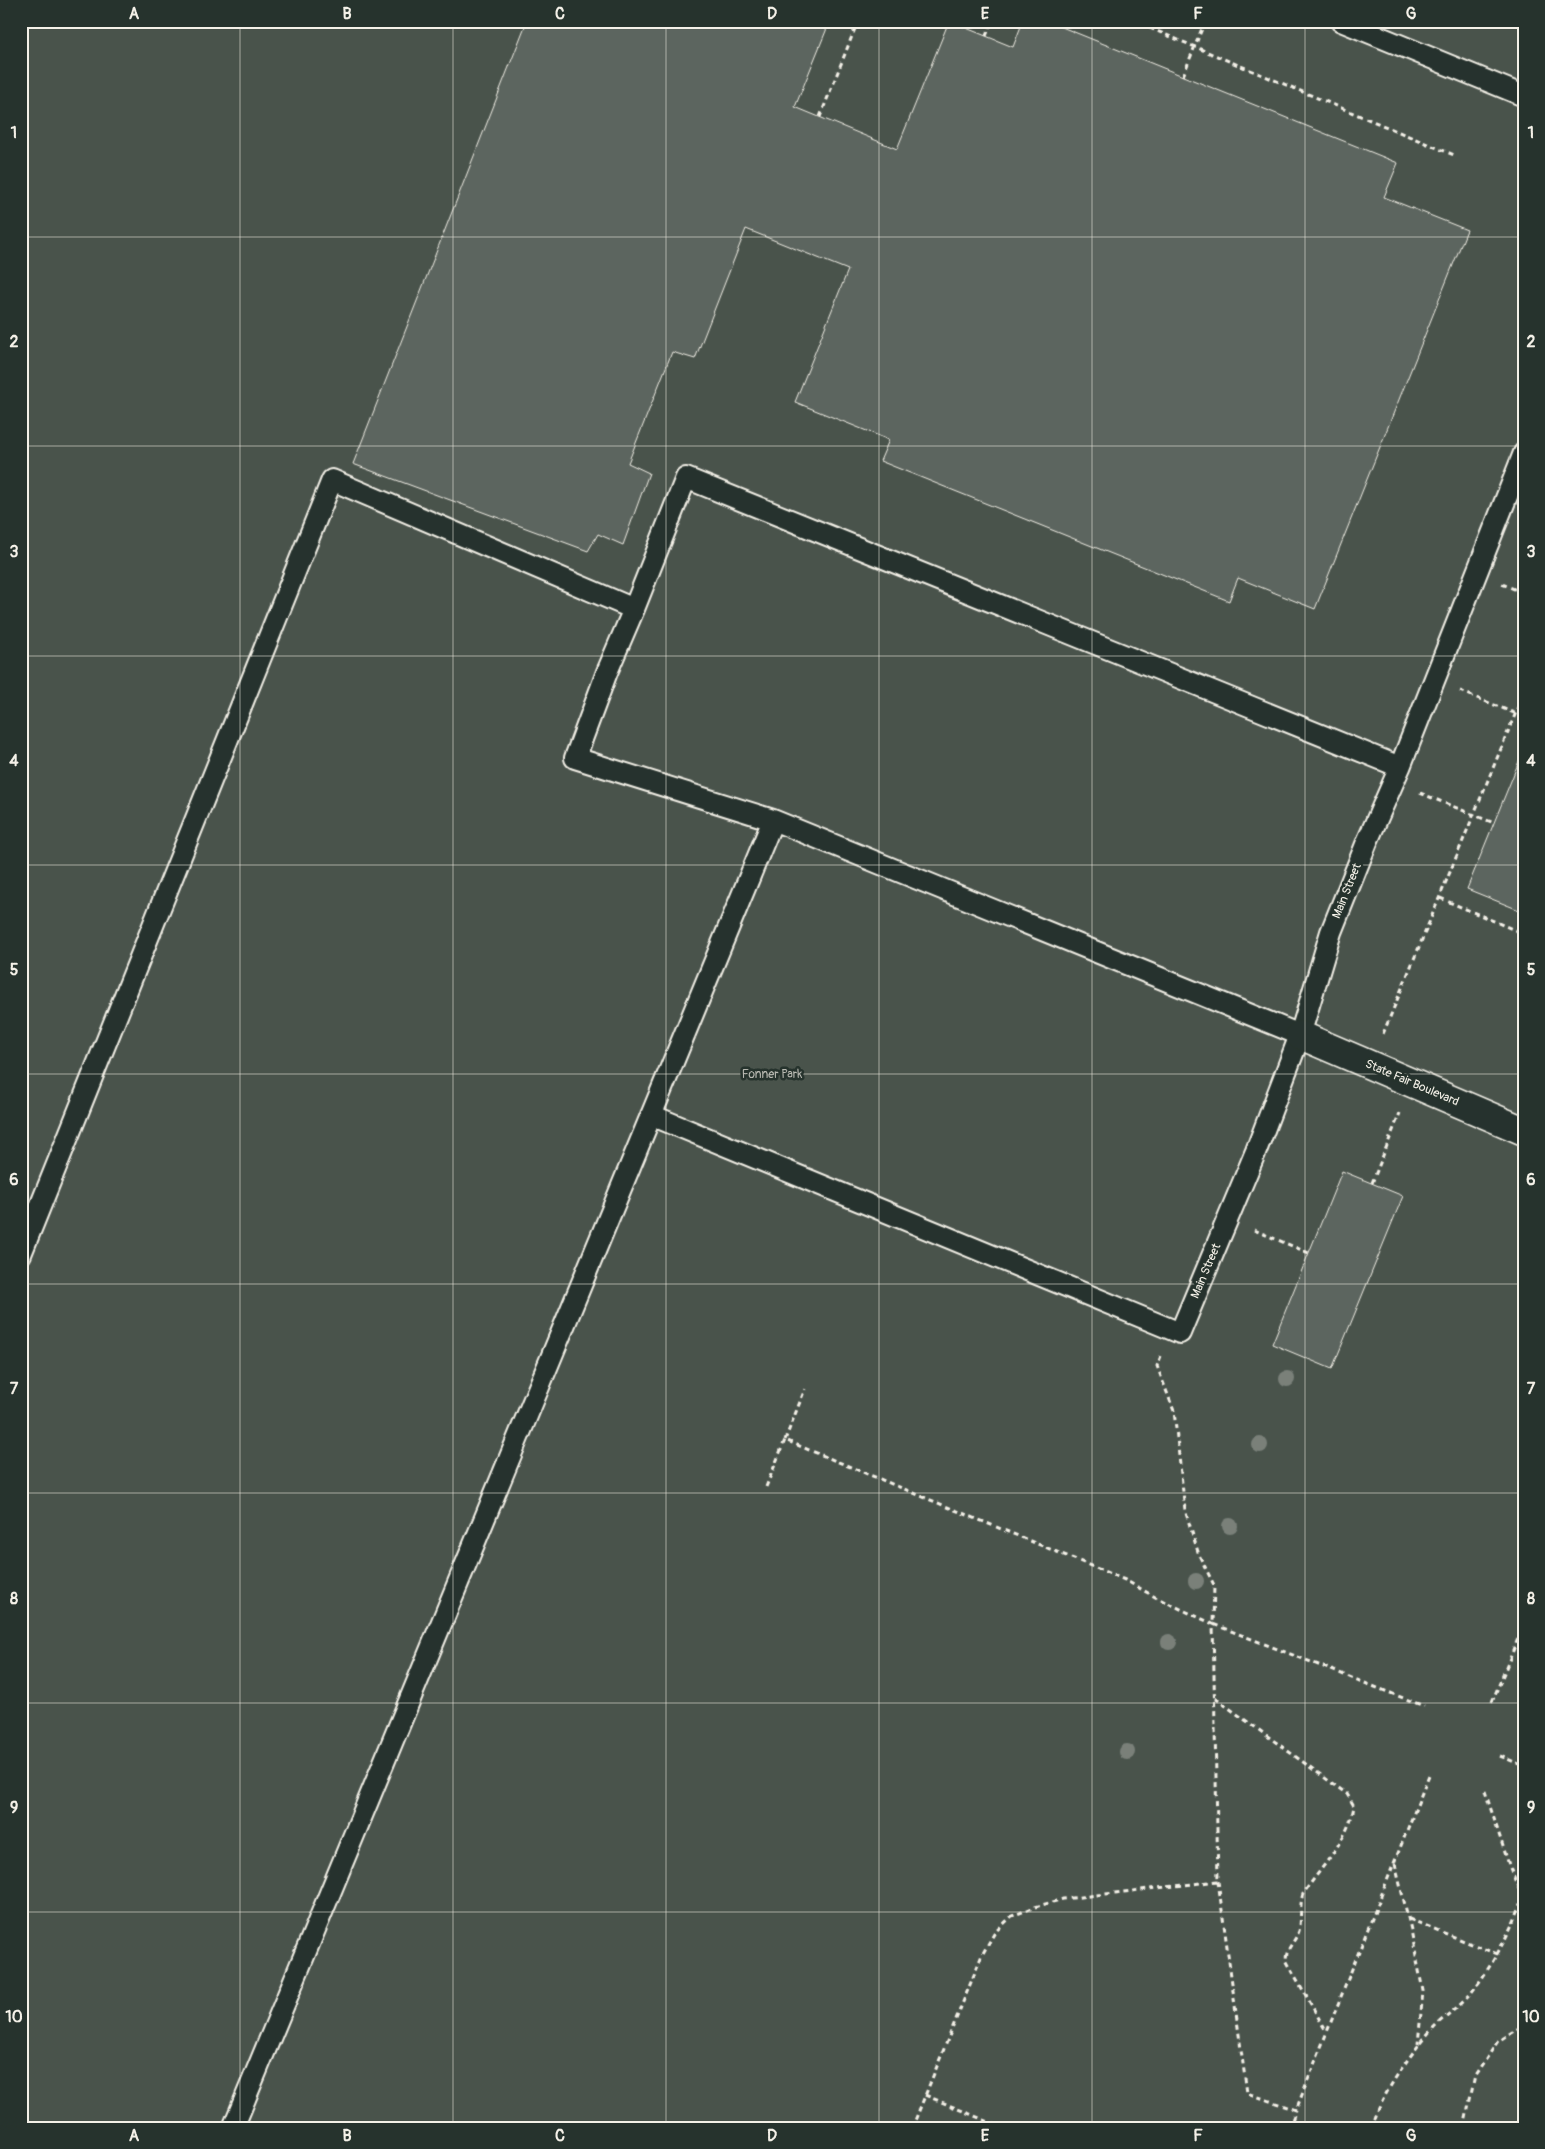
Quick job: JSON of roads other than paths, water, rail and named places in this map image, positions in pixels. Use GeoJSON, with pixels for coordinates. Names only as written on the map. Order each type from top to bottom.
{"type":"FeatureCollection","features":[{"type":"Feature","properties":{"kind":"street","name":"State Fair Boulevard"},"geometry":{"type":"LineString","coordinates":[[1300,1035],[1524,1131]]}},
{"type":"Feature","properties":{"kind":"lane"},"geometry":{"type":"LineString","coordinates":[[1341,21],[1524,96]]}},
{"type":"Feature","properties":{"kind":"lane","name":"Main Street"},"geometry":{"type":"LineString","coordinates":[[651,1115],[1176,1331],[1228,1218],[1300,1035],[1331,932],[1397,774],[1524,453]]}},
{"type":"Feature","properties":{"kind":"lane"},"geometry":{"type":"LineString","coordinates":[[1300,1035],[773,820],[575,758],[607,672],[634,610],[686,478],[1397,774]]}},
{"type":"Feature","properties":{"kind":"lane"},"geometry":{"type":"LineString","coordinates":[[21,1254],[332,480],[634,610]]}},
{"type":"Feature","properties":{"kind":"lane"},"geometry":{"type":"LineString","coordinates":[[233,2128],[773,820]]}},
{"type":"Feature","properties":{"kind":"park label","name":"Fonner Park"},"geometry":{"type":"Point","coordinates":[772,1074]}}]}
